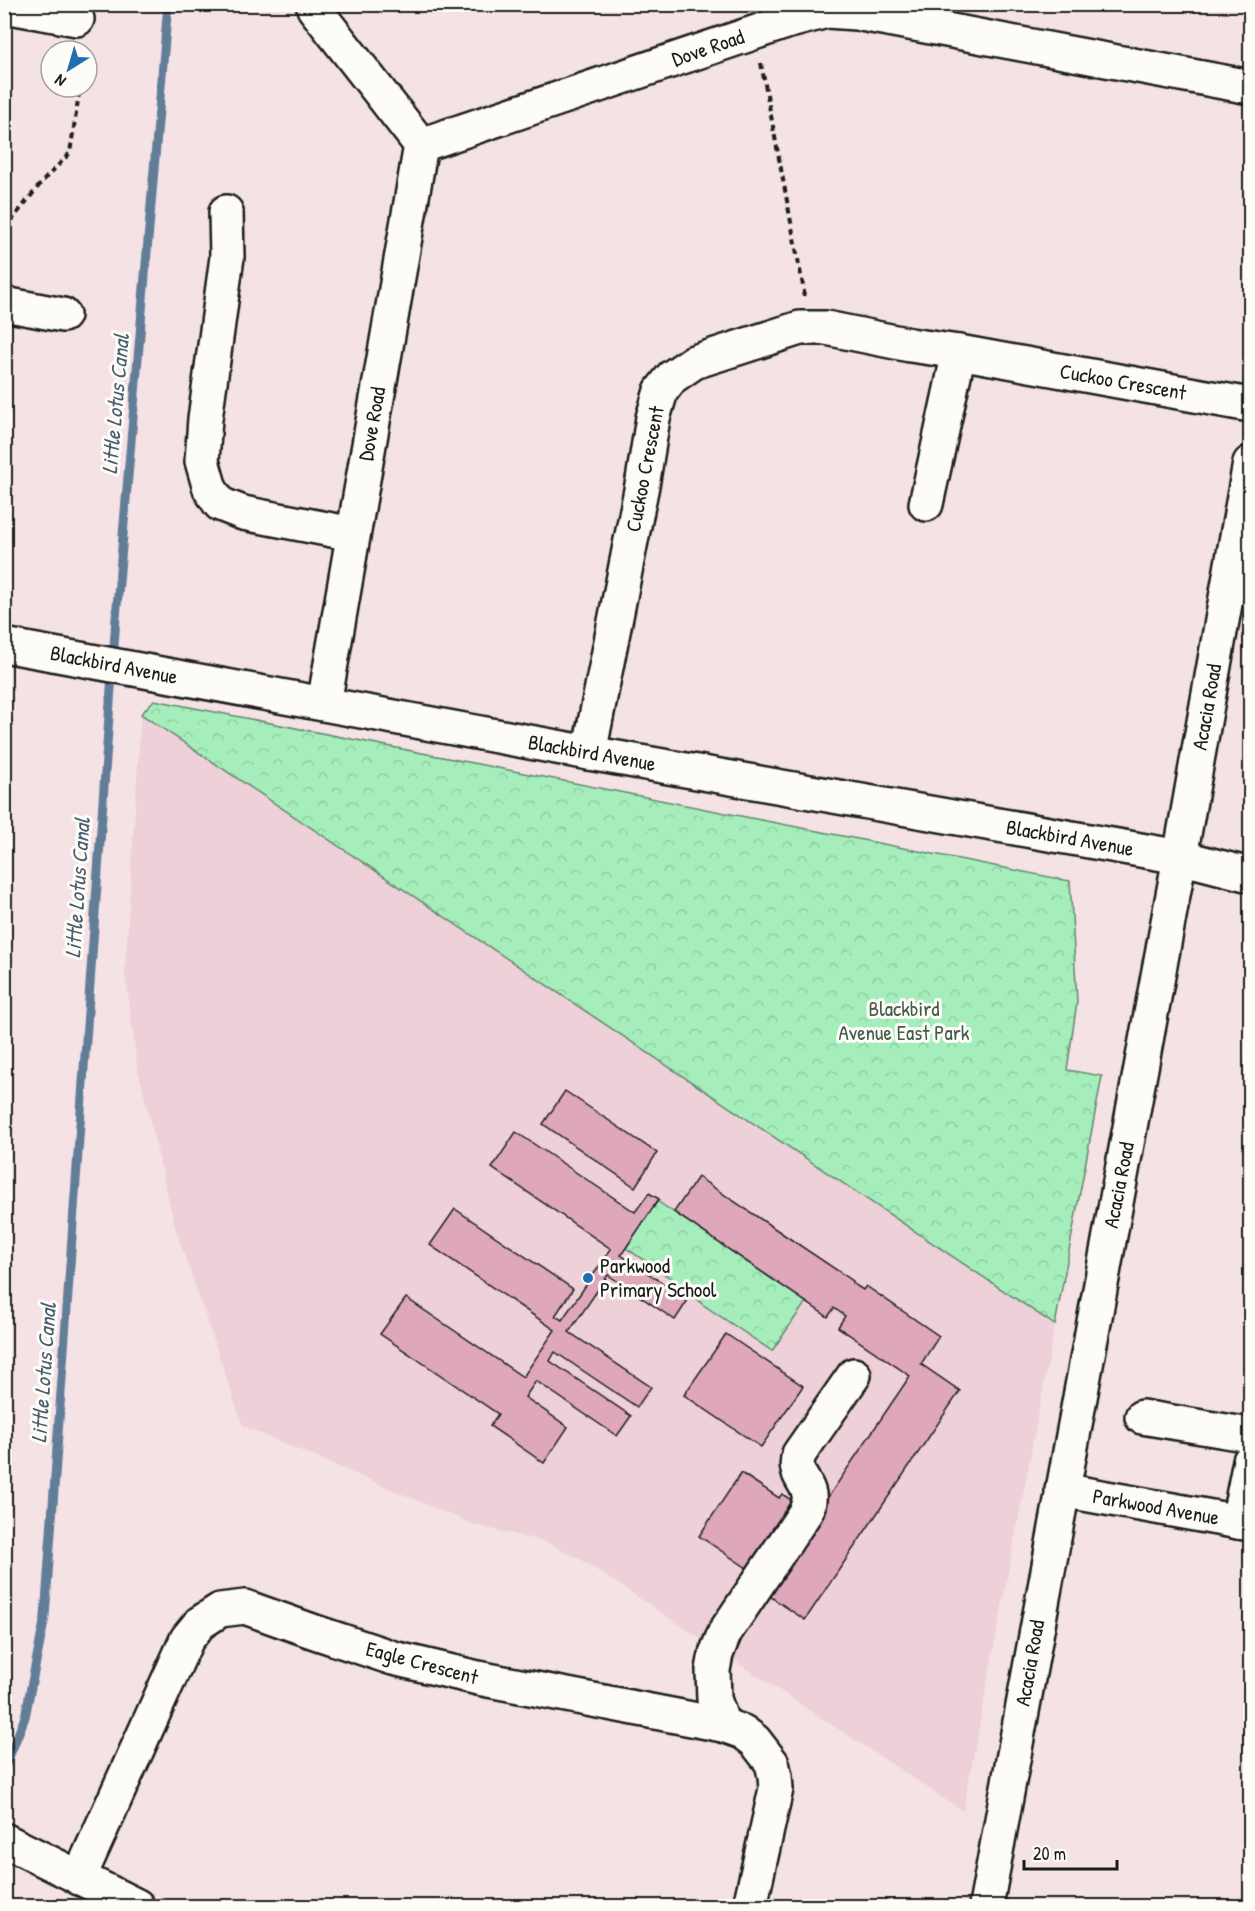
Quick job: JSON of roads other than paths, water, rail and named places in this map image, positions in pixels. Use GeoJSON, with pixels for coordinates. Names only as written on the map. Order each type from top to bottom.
{"type":"FeatureCollection","features":[{"type":"Feature","properties":{"kind":"street"},"geometry":{"type":"LineString","coordinates":[[4,6],[76,19]]}},
{"type":"Feature","properties":{"kind":"street"},"geometry":{"type":"LineString","coordinates":[[314,8],[421,145]]}},
{"type":"Feature","properties":{"kind":"street","name":"Dove Road"},"geometry":{"type":"LineString","coordinates":[[324,704],[421,145],[786,22],[827,11],[856,13],[1251,87]]}},
{"type":"Feature","properties":{"kind":"street"},"geometry":{"type":"LineString","coordinates":[[226,212],[227,257],[203,440],[202,461],[210,489],[220,504],[243,513],[353,534]]}},
{"type":"Feature","properties":{"kind":"street"},"geometry":{"type":"LineString","coordinates":[[4,304],[63,315]]}},
{"type":"Feature","properties":{"kind":"street","name":"Cuckoo Crescent"},"geometry":{"type":"LineString","coordinates":[[589,753],[643,480],[653,418],[661,391],[672,377],[694,362],[800,328],[826,328],[1251,405]]}},
{"type":"Feature","properties":{"kind":"street"},"geometry":{"type":"LineString","coordinates":[[926,504],[959,352]]}},
{"type":"Feature","properties":{"kind":"street","name":"Acacia Road"},"geometry":{"type":"LineString","coordinates":[[986,1906],[1251,463]]}},
{"type":"Feature","properties":{"kind":"street","name":"Blackbird Avenue"},"geometry":{"type":"LineString","coordinates":[[4,645],[589,753],[1180,858],[1251,874]]}},
{"type":"Feature","properties":{"kind":"street"},"geometry":{"type":"LineString","coordinates":[[723,1725],[714,1699],[713,1670],[716,1654],[725,1632],[809,1505],[808,1489],[797,1471],[796,1463],[799,1454],[854,1375]]}},
{"type":"Feature","properties":{"kind":"street"},"geometry":{"type":"LineString","coordinates":[[1142,1417],[1251,1435]]}},
{"type":"Feature","properties":{"kind":"street"},"geometry":{"type":"LineString","coordinates":[[1244,1523],[1251,1461]]}},
{"type":"Feature","properties":{"kind":"street","name":"Parkwood Avenue"},"geometry":{"type":"LineString","coordinates":[[1062,1490],[1244,1523]]}},
{"type":"Feature","properties":{"kind":"street","name":"Eagle Crescent"},"geometry":{"type":"LineString","coordinates":[[79,1878],[187,1639],[200,1623],[220,1610],[245,1607],[393,1658],[478,1678],[723,1725],[743,1732],[755,1741],[772,1762],[776,1789],[750,1906]]}},
{"type":"Feature","properties":{"kind":"street"},"geometry":{"type":"LineString","coordinates":[[4,1840],[137,1906]]}},
{"type":"Feature","properties":{"kind":"waterway","name":"Little Lotus Canal"},"geometry":{"type":"LineString","coordinates":[[4,1770],[25,1717],[45,1617],[116,618],[168,4]]}},
{"type":"Feature","properties":{"kind":"place","name":"Parkwood Primary School"},"geometry":{"type":"Point","coordinates":[588,1278]}},
{"type":"Feature","properties":{"kind":"park label","name":"Blackbird Avenue East Park"},"geometry":{"type":"Point","coordinates":[904,1021]}}]}
